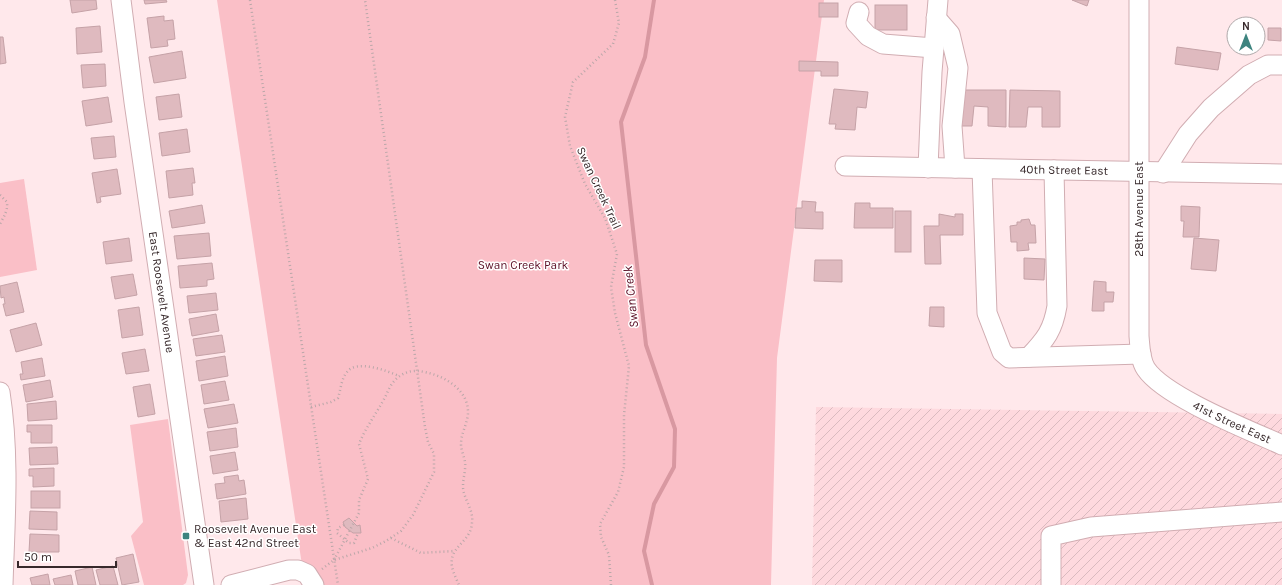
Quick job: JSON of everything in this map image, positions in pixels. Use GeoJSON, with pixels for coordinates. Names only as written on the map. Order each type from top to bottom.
{"type":"FeatureCollection","features":[{"type":"Feature","properties":{"kind":"street","name":"East Roosevelt Avenue"},"geometry":{"type":"LineString","coordinates":[[121,0],[134,102],[204,585]]}},
{"type":"Feature","properties":{"kind":"street","name":"28th Avenue East"},"geometry":{"type":"LineString","coordinates":[[1139,0],[1139,336],[1141,354],[1146,368],[1151,375],[1182,398]]}},
{"type":"Feature","properties":{"kind":"street"},"geometry":{"type":"LineString","coordinates":[[928,168],[937,9]]}},
{"type":"Feature","properties":{"kind":"street"},"geometry":{"type":"LineString","coordinates":[[937,9],[950,34],[958,68],[952,126],[955,168]]}},
{"type":"Feature","properties":{"kind":"street"},"geometry":{"type":"LineString","coordinates":[[859,12],[856,23],[868,36],[883,44],[934,48]]}},
{"type":"Feature","properties":{"kind":"street"},"geometry":{"type":"LineString","coordinates":[[1163,172],[1188,134],[1211,108],[1249,75],[1268,65],[1282,65]]}},
{"type":"Feature","properties":{"kind":"street","name":"40th Street East"},"geometry":{"type":"LineString","coordinates":[[845,166],[1282,174]]}},
{"type":"Feature","properties":{"kind":"street"},"geometry":{"type":"LineString","coordinates":[[982,169],[987,313],[990,325],[998,337],[1002,352],[1009,358],[1141,354]]}},
{"type":"Feature","properties":{"kind":"street"},"geometry":{"type":"LineString","coordinates":[[1029,357],[1042,344],[1054,325],[1057,306],[1054,170]]}},
{"type":"Feature","properties":{"kind":"street"},"geometry":{"type":"LineString","coordinates":[[0,392],[6,429],[2,562],[3,585]]}},
{"type":"Feature","properties":{"kind":"street","name":"41st Street East"},"geometry":{"type":"LineString","coordinates":[[1182,398],[1282,445]]}},
{"type":"Feature","properties":{"kind":"street"},"geometry":{"type":"LineString","coordinates":[[1051,585],[1051,536],[1091,527],[1282,512]]}},
{"type":"Feature","properties":{"kind":"street"},"geometry":{"type":"LineString","coordinates":[[231,585],[293,570],[303,572],[312,581]]}},
{"type":"Feature","properties":{"kind":"path"},"geometry":{"type":"LineString","coordinates":[[250,0],[338,585]]}},
{"type":"Feature","properties":{"kind":"path"},"geometry":{"type":"LineString","coordinates":[[334,560],[372,548],[401,531],[413,515],[434,472],[434,458],[428,442],[425,427],[365,0]]}},
{"type":"Feature","properties":{"kind":"path","name":"Swan Creek Trail"},"geometry":{"type":"LineString","coordinates":[[611,585],[609,555],[601,537],[600,524],[618,492],[624,467],[624,415],[629,366],[615,313],[612,287],[617,254],[605,218],[585,184],[570,146],[565,117],[573,82],[613,44],[619,23],[615,0]]}},
{"type":"Feature","properties":{"kind":"path"},"geometry":{"type":"LineString","coordinates":[[0,195],[7,202],[8,207],[0,224]]}},
{"type":"Feature","properties":{"kind":"path"},"geometry":{"type":"LineString","coordinates":[[311,407],[331,402],[338,398],[343,377],[348,370],[356,366],[380,369],[399,376]]}},
{"type":"Feature","properties":{"kind":"path"},"geometry":{"type":"LineString","coordinates":[[334,560],[359,513],[359,500],[368,479],[360,444],[393,381],[399,376],[412,371],[436,374],[450,382],[459,391],[465,401],[468,411],[461,445],[465,462],[463,486],[466,499],[472,511],[473,523],[470,532],[464,542],[454,551],[451,560],[459,585]]}},
{"type":"Feature","properties":{"kind":"path"},"geometry":{"type":"LineString","coordinates":[[344,524],[338,528],[337,533],[344,541],[354,543],[358,533]]}},
{"type":"Feature","properties":{"kind":"path"},"geometry":{"type":"LineString","coordinates":[[390,538],[421,553],[454,551]]}},
{"type":"Feature","properties":{"kind":"shaded area"},"geometry":{"type":"Polygon","coordinates":[[[816,407],[1282,414],[1282,585],[812,585],[816,407]]]}},
{"type":"Feature","properties":{"kind":"green space","name":"Swan Creek Park"},"geometry":{"type":"Polygon","coordinates":[[[217,0],[824,0],[777,358],[771,585],[305,585],[217,0]]]}},
{"type":"Feature","properties":{"kind":"green space"},"geometry":{"type":"Polygon","coordinates":[[[24,179],[37,270],[0,277],[0,183],[24,179]]]}},
{"type":"Feature","properties":{"kind":"green space"},"geometry":{"type":"Polygon","coordinates":[[[168,419],[188,575],[186,583],[183,585],[144,585],[131,536],[143,522],[130,425],[168,419]]]}},
{"type":"Feature","properties":{"kind":"building"},"geometry":{"type":"Polygon","coordinates":[[[70,0],[96,0],[97,9],[72,13],[70,0]]]}},
{"type":"Feature","properties":{"kind":"building"},"geometry":{"type":"Polygon","coordinates":[[[144,0],[166,0],[167,2],[145,4],[144,0]]]}},
{"type":"Feature","properties":{"kind":"building"},"geometry":{"type":"Polygon","coordinates":[[[1072,0],[1089,0],[1087,6],[1072,0]]]}},
{"type":"Feature","properties":{"kind":"building"},"geometry":{"type":"Polygon","coordinates":[[[819,3],[838,3],[838,17],[819,17],[819,3]]]}},
{"type":"Feature","properties":{"kind":"building"},"geometry":{"type":"Polygon","coordinates":[[[875,5],[907,5],[907,30],[875,30],[875,5]]]}},
{"type":"Feature","properties":{"kind":"building"},"geometry":{"type":"Polygon","coordinates":[[[164,16],[164,21],[173,20],[175,39],[167,40],[168,46],[151,48],[147,18],[164,16]]]}},
{"type":"Feature","properties":{"kind":"building"},"geometry":{"type":"Polygon","coordinates":[[[100,26],[102,52],[77,54],[76,28],[100,26]]]}},
{"type":"Feature","properties":{"kind":"building"},"geometry":{"type":"Polygon","coordinates":[[[1268,28],[1281,28],[1281,41],[1268,40],[1268,28]]]}},
{"type":"Feature","properties":{"kind":"building"},"geometry":{"type":"Polygon","coordinates":[[[0,37],[3,37],[6,63],[0,64],[0,37]]]}},
{"type":"Feature","properties":{"kind":"building"},"geometry":{"type":"Polygon","coordinates":[[[1177,47],[1221,53],[1218,70],[1175,64],[1177,47]]]}},
{"type":"Feature","properties":{"kind":"building"},"geometry":{"type":"Polygon","coordinates":[[[182,51],[186,78],[154,83],[149,57],[182,51]]]}},
{"type":"Feature","properties":{"kind":"building"},"geometry":{"type":"Polygon","coordinates":[[[799,61],[838,62],[838,76],[821,76],[821,71],[799,71],[799,61]]]}},
{"type":"Feature","properties":{"kind":"building"},"geometry":{"type":"Polygon","coordinates":[[[105,64],[106,86],[83,88],[81,65],[105,64]]]}},
{"type":"Feature","properties":{"kind":"building"},"geometry":{"type":"Polygon","coordinates":[[[834,89],[868,92],[866,108],[857,107],[855,130],[835,129],[836,124],[829,124],[834,89]]]}},
{"type":"Feature","properties":{"kind":"building"},"geometry":{"type":"Polygon","coordinates":[[[956,90],[1006,90],[1006,127],[988,126],[988,107],[974,106],[972,126],[955,126],[956,90]]]}},
{"type":"Feature","properties":{"kind":"building"},"geometry":{"type":"Polygon","coordinates":[[[1010,90],[1060,91],[1060,127],[1042,127],[1042,107],[1028,107],[1026,127],[1009,127],[1010,90]]]}},
{"type":"Feature","properties":{"kind":"building"},"geometry":{"type":"Polygon","coordinates":[[[179,94],[182,117],[159,120],[156,97],[179,94]]]}},
{"type":"Feature","properties":{"kind":"building"},"geometry":{"type":"Polygon","coordinates":[[[108,97],[112,122],[86,126],[82,101],[108,97]]]}},
{"type":"Feature","properties":{"kind":"building"},"geometry":{"type":"Polygon","coordinates":[[[187,129],[190,152],[162,156],[159,133],[187,129]]]}},
{"type":"Feature","properties":{"kind":"building"},"geometry":{"type":"Polygon","coordinates":[[[114,136],[116,157],[94,159],[91,138],[114,136]]]}},
{"type":"Feature","properties":{"kind":"building"},"geometry":{"type":"Polygon","coordinates":[[[193,168],[195,183],[192,183],[193,195],[169,198],[166,171],[193,168]]]}},
{"type":"Feature","properties":{"kind":"building"},"geometry":{"type":"Polygon","coordinates":[[[117,169],[121,194],[100,197],[101,202],[97,203],[92,173],[117,169]]]}},
{"type":"Feature","properties":{"kind":"building"},"geometry":{"type":"Polygon","coordinates":[[[802,201],[816,202],[815,212],[823,212],[823,229],[795,228],[796,208],[802,208],[802,201]]]}},
{"type":"Feature","properties":{"kind":"building"},"geometry":{"type":"Polygon","coordinates":[[[855,203],[870,203],[870,208],[893,208],[893,228],[854,228],[855,203]]]}},
{"type":"Feature","properties":{"kind":"building"},"geometry":{"type":"Polygon","coordinates":[[[202,205],[205,223],[172,228],[169,211],[202,205]]]}},
{"type":"Feature","properties":{"kind":"building"},"geometry":{"type":"Polygon","coordinates":[[[1181,206],[1200,207],[1199,237],[1183,237],[1184,221],[1181,221],[1181,206]]]}},
{"type":"Feature","properties":{"kind":"building"},"geometry":{"type":"Polygon","coordinates":[[[895,211],[911,211],[911,252],[895,252],[895,211]]]}},
{"type":"Feature","properties":{"kind":"building"},"geometry":{"type":"Polygon","coordinates":[[[939,214],[955,217],[955,214],[963,214],[963,235],[940,235],[941,264],[925,264],[924,226],[939,226],[939,214]]]}},
{"type":"Feature","properties":{"kind":"building"},"geometry":{"type":"Polygon","coordinates":[[[1029,219],[1031,225],[1035,225],[1036,243],[1028,243],[1029,250],[1017,251],[1017,242],[1011,242],[1010,226],[1017,225],[1017,222],[1021,222],[1021,220],[1029,219]]]}},
{"type":"Feature","properties":{"kind":"building"},"geometry":{"type":"Polygon","coordinates":[[[209,233],[211,256],[177,259],[174,236],[209,233]]]}},
{"type":"Feature","properties":{"kind":"building"},"geometry":{"type":"Polygon","coordinates":[[[129,238],[132,261],[106,264],[103,242],[129,238]]]}},
{"type":"Feature","properties":{"kind":"building"},"geometry":{"type":"Polygon","coordinates":[[[1194,238],[1219,240],[1216,271],[1191,269],[1194,238]]]}},
{"type":"Feature","properties":{"kind":"building"},"geometry":{"type":"Polygon","coordinates":[[[1024,258],[1045,259],[1044,280],[1024,279],[1024,258]]]}},
{"type":"Feature","properties":{"kind":"building"},"geometry":{"type":"Polygon","coordinates":[[[815,260],[842,260],[842,282],[814,281],[815,260]]]}},
{"type":"Feature","properties":{"kind":"building"},"geometry":{"type":"Polygon","coordinates":[[[212,263],[214,279],[207,280],[207,286],[180,288],[178,266],[212,263]]]}},
{"type":"Feature","properties":{"kind":"building"},"geometry":{"type":"Polygon","coordinates":[[[133,274],[137,295],[115,299],[111,277],[133,274]]]}},
{"type":"Feature","properties":{"kind":"building"},"geometry":{"type":"Polygon","coordinates":[[[1094,281],[1106,282],[1106,292],[1114,292],[1113,302],[1104,302],[1104,311],[1092,311],[1094,281]]]}},
{"type":"Feature","properties":{"kind":"building"},"geometry":{"type":"Polygon","coordinates":[[[17,282],[24,312],[6,316],[3,304],[5,304],[4,297],[1,298],[0,286],[17,282]]]}},
{"type":"Feature","properties":{"kind":"building"},"geometry":{"type":"Polygon","coordinates":[[[216,293],[218,310],[189,313],[187,296],[216,293]]]}},
{"type":"Feature","properties":{"kind":"building"},"geometry":{"type":"Polygon","coordinates":[[[139,307],[143,335],[122,338],[118,310],[139,307]]]}},
{"type":"Feature","properties":{"kind":"building"},"geometry":{"type":"Polygon","coordinates":[[[930,307],[944,307],[944,327],[929,326],[930,307]]]}},
{"type":"Feature","properties":{"kind":"building"},"geometry":{"type":"Polygon","coordinates":[[[216,314],[219,331],[192,336],[189,319],[216,314]]]}},
{"type":"Feature","properties":{"kind":"building"},"geometry":{"type":"Polygon","coordinates":[[[36,323],[42,345],[16,352],[10,330],[36,323]]]}},
{"type":"Feature","properties":{"kind":"building"},"geometry":{"type":"Polygon","coordinates":[[[222,335],[225,352],[196,356],[193,339],[222,335]]]}},
{"type":"Feature","properties":{"kind":"building"},"geometry":{"type":"Polygon","coordinates":[[[145,349],[149,371],[126,374],[122,353],[145,349]]]}},
{"type":"Feature","properties":{"kind":"building"},"geometry":{"type":"Polygon","coordinates":[[[225,356],[228,376],[199,381],[196,361],[225,356]]]}},
{"type":"Feature","properties":{"kind":"building"},"geometry":{"type":"Polygon","coordinates":[[[42,358],[45,376],[21,380],[20,374],[23,374],[21,362],[42,358]]]}},
{"type":"Feature","properties":{"kind":"building"},"geometry":{"type":"Polygon","coordinates":[[[50,380],[53,397],[26,402],[23,385],[50,380]]]}},
{"type":"Feature","properties":{"kind":"building"},"geometry":{"type":"Polygon","coordinates":[[[225,381],[229,400],[204,404],[201,385],[225,381]]]}},
{"type":"Feature","properties":{"kind":"building"},"geometry":{"type":"Polygon","coordinates":[[[150,384],[155,414],[138,417],[133,387],[150,384]]]}},
{"type":"Feature","properties":{"kind":"building"},"geometry":{"type":"Polygon","coordinates":[[[56,401],[57,419],[28,421],[27,404],[56,401]]]}},
{"type":"Feature","properties":{"kind":"building"},"geometry":{"type":"Polygon","coordinates":[[[234,404],[238,423],[208,428],[204,409],[234,404]]]}},
{"type":"Feature","properties":{"kind":"building"},"geometry":{"type":"Polygon","coordinates":[[[27,425],[52,425],[52,443],[31,443],[31,432],[27,432],[27,425]]]}},
{"type":"Feature","properties":{"kind":"building"},"geometry":{"type":"Polygon","coordinates":[[[236,428],[238,447],[210,451],[207,432],[236,428]]]}},
{"type":"Feature","properties":{"kind":"building"},"geometry":{"type":"Polygon","coordinates":[[[57,447],[58,464],[30,465],[29,448],[57,447]]]}},
{"type":"Feature","properties":{"kind":"building"},"geometry":{"type":"Polygon","coordinates":[[[235,452],[238,470],[213,474],[210,456],[235,452]]]}},
{"type":"Feature","properties":{"kind":"building"},"geometry":{"type":"Polygon","coordinates":[[[54,468],[54,486],[33,487],[33,476],[29,476],[29,469],[54,468]]]}},
{"type":"Feature","properties":{"kind":"building"},"geometry":{"type":"Polygon","coordinates":[[[238,475],[239,481],[244,480],[246,494],[217,499],[215,484],[225,483],[224,477],[238,475]]]}},
{"type":"Feature","properties":{"kind":"building"},"geometry":{"type":"Polygon","coordinates":[[[31,491],[60,491],[60,508],[31,508],[31,491]]]}},
{"type":"Feature","properties":{"kind":"building"},"geometry":{"type":"Polygon","coordinates":[[[246,498],[248,519],[221,522],[219,501],[246,498]]]}},
{"type":"Feature","properties":{"kind":"building"},"geometry":{"type":"Polygon","coordinates":[[[30,511],[57,512],[57,530],[29,529],[30,511]]]}},
{"type":"Feature","properties":{"kind":"building"},"geometry":{"type":"Polygon","coordinates":[[[349,518],[357,526],[360,525],[361,533],[353,533],[345,527],[343,522],[349,518]]]}},
{"type":"Feature","properties":{"kind":"building"},"geometry":{"type":"Polygon","coordinates":[[[30,534],[59,535],[59,552],[29,552],[30,534]]]}},
{"type":"Feature","properties":{"kind":"building"},"geometry":{"type":"Polygon","coordinates":[[[133,554],[139,582],[122,585],[116,558],[133,554]]]}},
{"type":"Feature","properties":{"kind":"building"},"geometry":{"type":"Polygon","coordinates":[[[113,566],[118,585],[100,585],[96,570],[113,566]]]}},
{"type":"Feature","properties":{"kind":"building"},"geometry":{"type":"Polygon","coordinates":[[[92,567],[96,585],[78,585],[75,571],[92,567]]]}},
{"type":"Feature","properties":{"kind":"building"},"geometry":{"type":"Polygon","coordinates":[[[48,574],[50,585],[32,585],[30,578],[48,574]]]}},
{"type":"Feature","properties":{"kind":"building"},"geometry":{"type":"Polygon","coordinates":[[[71,575],[73,585],[55,585],[53,579],[71,575]]]}},
{"type":"Feature","properties":{"kind":"waterway","name":"Swan Creek"},"geometry":{"type":"LineString","coordinates":[[652,585],[644,551],[654,504],[674,467],[675,429],[646,345],[621,122],[645,57],[654,0]]}},
{"type":"Feature","properties":{"kind":"place","name":"Roosevelt Avenue East & East 42nd Street"},"geometry":{"type":"Point","coordinates":[186,536]}}]}
